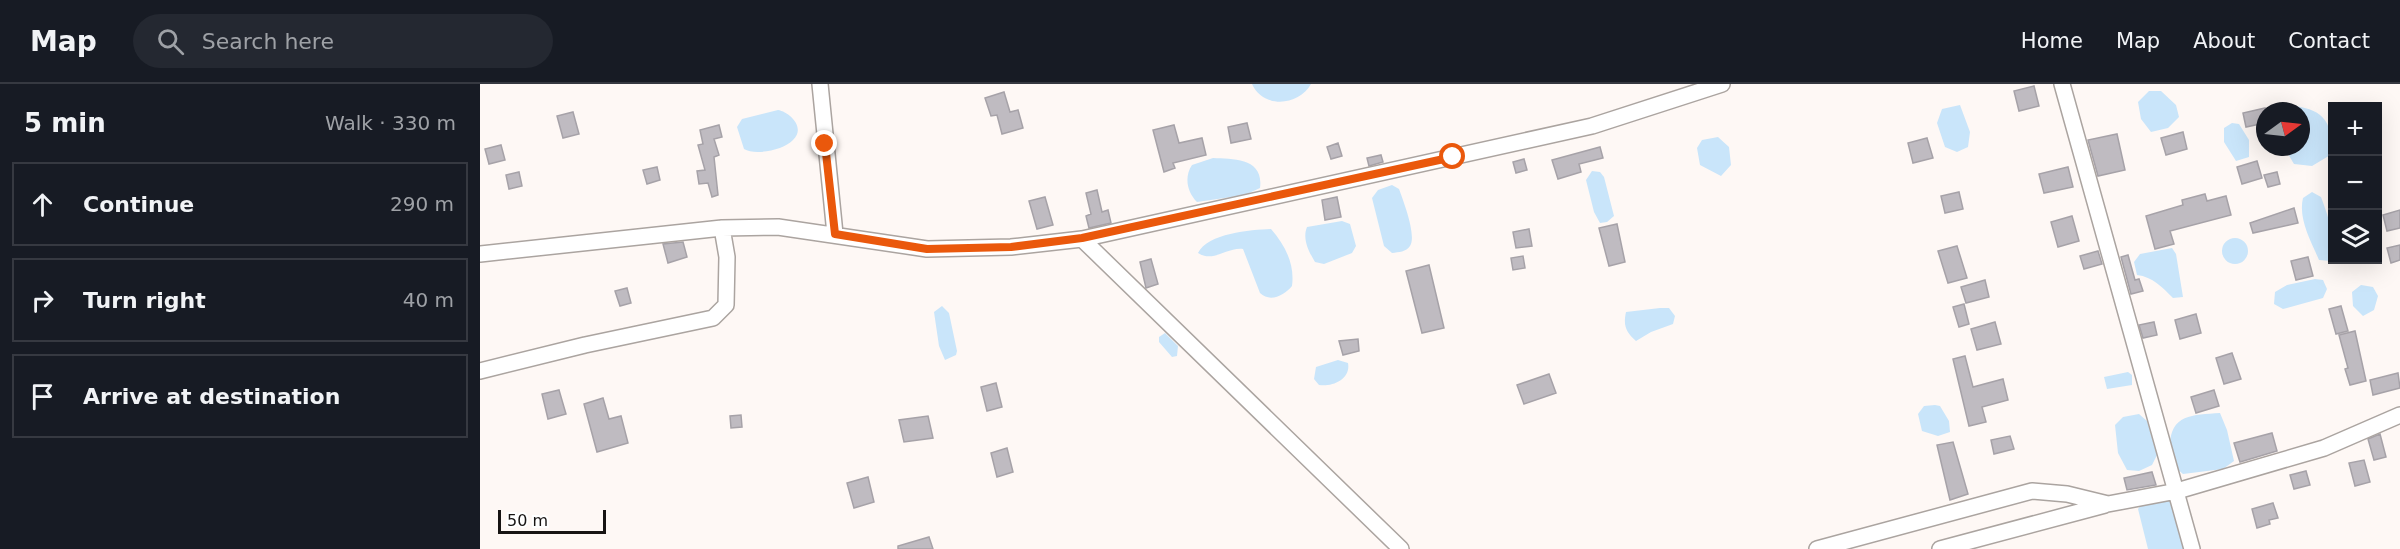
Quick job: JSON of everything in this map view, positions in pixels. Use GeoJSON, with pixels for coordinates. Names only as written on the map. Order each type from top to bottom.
{"type":"FeatureCollection","features":[{"type":"Feature","properties":{"kind":"street"},"geometry":{"type":"LineString","coordinates":[[820,84],[835,234]]}},
{"type":"Feature","properties":{"kind":"street"},"geometry":{"type":"LineString","coordinates":[[480,254],[722,228],[778,227],[927,249],[1011,247],[1082,238],[1592,126],[1722,84]]}},
{"type":"Feature","properties":{"kind":"street"},"geometry":{"type":"LineString","coordinates":[[2062,84],[2192,549]]}},
{"type":"Feature","properties":{"kind":"street"},"geometry":{"type":"LineString","coordinates":[[480,371],[585,345],[713,318],[726,305],[727,257],[722,228]]}},
{"type":"Feature","properties":{"kind":"street"},"geometry":{"type":"LineString","coordinates":[[1082,238],[1401,549]]}},
{"type":"Feature","properties":{"kind":"street"},"geometry":{"type":"LineString","coordinates":[[1940,549],[2108,504],[2177,491],[2324,448],[2400,416]]}},
{"type":"Feature","properties":{"kind":"street"},"geometry":{"type":"LineString","coordinates":[[1817,549],[2032,491],[2067,494],[2108,504]]}},
{"type":"Feature","properties":{"kind":"water"},"geometry":{"type":"Polygon","coordinates":[[[1252,84],[1311,84],[1298,97],[1281,102],[1264,98],[1252,84]]]}},
{"type":"Feature","properties":{"kind":"water"},"geometry":{"type":"Polygon","coordinates":[[[2149,91],[2161,91],[2176,105],[2179,117],[2168,128],[2151,132],[2141,119],[2138,102],[2149,91]]]}},
{"type":"Feature","properties":{"kind":"water"},"geometry":{"type":"Polygon","coordinates":[[[1960,105],[1970,132],[1968,147],[1957,152],[1945,147],[1937,123],[1942,109],[1960,105]]]}},
{"type":"Feature","properties":{"kind":"water"},"geometry":{"type":"Polygon","coordinates":[[[778,110],[783,111],[795,121],[798,131],[793,140],[783,147],[769,151],[755,152],[744,149],[737,127],[742,119],[778,110]]]}},
{"type":"Feature","properties":{"kind":"water"},"geometry":{"type":"Polygon","coordinates":[[[2310,110],[2320,115],[2328,127],[2328,156],[2312,166],[2294,164],[2289,156],[2310,156],[2310,110]]]}},
{"type":"Feature","properties":{"kind":"water"},"geometry":{"type":"Polygon","coordinates":[[[2232,123],[2239,124],[2249,140],[2249,157],[2236,161],[2224,142],[2224,128],[2232,123]]]}},
{"type":"Feature","properties":{"kind":"water"},"geometry":{"type":"Polygon","coordinates":[[[1718,137],[1729,147],[1731,165],[1721,176],[1700,165],[1697,148],[1702,140],[1718,137]]]}},
{"type":"Feature","properties":{"kind":"water"},"geometry":{"type":"Polygon","coordinates":[[[1213,158],[1246,162],[1257,171],[1260,188],[1245,195],[1197,202],[1191,194],[1188,174],[1192,165],[1213,158]]]}},
{"type":"Feature","properties":{"kind":"water"},"geometry":{"type":"Polygon","coordinates":[[[1592,171],[1600,172],[1604,177],[1614,216],[1607,222],[1600,223],[1594,212],[1586,180],[1592,171]]]}},
{"type":"Feature","properties":{"kind":"water"},"geometry":{"type":"Polygon","coordinates":[[[1392,185],[1399,189],[1409,218],[1412,241],[1408,248],[1392,253],[1384,246],[1372,198],[1378,190],[1392,185]]]}},
{"type":"Feature","properties":{"kind":"water"},"geometry":{"type":"Polygon","coordinates":[[[2312,192],[2321,197],[2328,217],[2328,261],[2319,260],[2309,238],[2302,214],[2303,198],[2312,192]]]}},
{"type":"Feature","properties":{"kind":"water"},"geometry":{"type":"Polygon","coordinates":[[[1342,221],[1350,224],[1356,246],[1352,253],[1324,264],[1315,262],[1306,241],[1307,227],[1342,221]]]}},
{"type":"Feature","properties":{"kind":"water"},"geometry":{"type":"Polygon","coordinates":[[[1271,229],[1285,248],[1293,278],[1292,286],[1277,297],[1268,297],[1260,293],[1243,249],[1231,250],[1215,256],[1204,256],[1198,253],[1203,246],[1220,237],[1271,229]]]}},
{"type":"Feature","properties":{"kind":"water"},"geometry":{"type":"Polygon","coordinates":[[[2235,238],[2244,242],[2248,251],[2244,260],[2235,264],[2226,260],[2222,251],[2226,242],[2235,238]]]}},
{"type":"Feature","properties":{"kind":"water"},"geometry":{"type":"Polygon","coordinates":[[[2172,248],[2176,254],[2183,297],[2173,298],[2153,280],[2137,275],[2134,262],[2140,254],[2172,248]]]}},
{"type":"Feature","properties":{"kind":"water"},"geometry":{"type":"Polygon","coordinates":[[[2315,279],[2323,280],[2327,289],[2323,298],[2283,309],[2274,304],[2275,292],[2287,285],[2315,279]]]}},
{"type":"Feature","properties":{"kind":"water"},"geometry":{"type":"Polygon","coordinates":[[[2361,285],[2373,287],[2378,296],[2374,310],[2363,316],[2353,306],[2352,292],[2361,285]]]}},
{"type":"Feature","properties":{"kind":"water"},"geometry":{"type":"Polygon","coordinates":[[[942,306],[949,313],[957,351],[956,355],[945,360],[939,346],[934,312],[942,306]]]}},
{"type":"Feature","properties":{"kind":"water"},"geometry":{"type":"Polygon","coordinates":[[[1669,308],[1675,316],[1673,324],[1651,332],[1636,341],[1626,328],[1626,312],[1669,308]]]}},
{"type":"Feature","properties":{"kind":"water"},"geometry":{"type":"Polygon","coordinates":[[[1165,333],[1178,346],[1177,356],[1172,357],[1159,342],[1159,337],[1165,333]]]}},
{"type":"Feature","properties":{"kind":"water"},"geometry":{"type":"Polygon","coordinates":[[[1338,360],[1348,363],[1344,378],[1330,385],[1319,385],[1314,379],[1316,367],[1338,360]]]}},
{"type":"Feature","properties":{"kind":"water"},"geometry":{"type":"Polygon","coordinates":[[[2128,372],[2132,375],[2132,385],[2107,389],[2104,377],[2128,372]]]}},
{"type":"Feature","properties":{"kind":"water"},"geometry":{"type":"Polygon","coordinates":[[[1924,406],[1940,406],[1949,421],[1950,432],[1938,436],[1922,431],[1918,414],[1924,406]]]}},
{"type":"Feature","properties":{"kind":"water"},"geometry":{"type":"Polygon","coordinates":[[[2220,413],[2227,430],[2234,461],[2223,469],[2183,474],[2175,466],[2171,456],[2173,429],[2178,423],[2192,416],[2220,413]]]}},
{"type":"Feature","properties":{"kind":"water"},"geometry":{"type":"Polygon","coordinates":[[[2139,414],[2147,421],[2157,455],[2152,465],[2139,471],[2127,470],[2118,453],[2115,425],[2123,417],[2139,414]]]}},
{"type":"Feature","properties":{"kind":"water"},"geometry":{"type":"Polygon","coordinates":[[[2171,500],[2189,549],[2148,549],[2138,509],[2141,505],[2171,500]]]}},
{"type":"Feature","properties":{"kind":"building"},"geometry":{"type":"Polygon","coordinates":[[[2034,86],[2039,106],[2019,111],[2014,91],[2034,86]]]}},
{"type":"Feature","properties":{"kind":"building"},"geometry":{"type":"Polygon","coordinates":[[[1004,92],[1010,112],[1018,110],[1023,128],[1002,134],[997,115],[991,116],[985,98],[1004,92]]]}},
{"type":"Feature","properties":{"kind":"building"},"geometry":{"type":"Polygon","coordinates":[[[2256,110],[2256,125],[2246,127],[2243,113],[2256,110]]]}},
{"type":"Feature","properties":{"kind":"building"},"geometry":{"type":"Polygon","coordinates":[[[573,112],[579,134],[563,138],[557,116],[573,112]]]}},
{"type":"Feature","properties":{"kind":"building"},"geometry":{"type":"Polygon","coordinates":[[[1247,123],[1251,139],[1231,143],[1228,127],[1247,123]]]}},
{"type":"Feature","properties":{"kind":"building"},"geometry":{"type":"Polygon","coordinates":[[[719,125],[722,137],[714,139],[719,155],[714,157],[718,195],[712,197],[708,183],[699,184],[697,171],[705,170],[698,145],[703,144],[700,130],[719,125]]]}},
{"type":"Feature","properties":{"kind":"building"},"geometry":{"type":"Polygon","coordinates":[[[1174,125],[1179,143],[1202,138],[1206,155],[1173,163],[1175,168],[1164,172],[1153,130],[1174,125]]]}},
{"type":"Feature","properties":{"kind":"building"},"geometry":{"type":"Polygon","coordinates":[[[2183,132],[2187,149],[2166,155],[2161,138],[2183,132]]]}},
{"type":"Feature","properties":{"kind":"building"},"geometry":{"type":"Polygon","coordinates":[[[2117,134],[2125,170],[2098,176],[2088,140],[2117,134]]]}},
{"type":"Feature","properties":{"kind":"building"},"geometry":{"type":"Polygon","coordinates":[[[1927,138],[1933,158],[1913,163],[1908,143],[1927,138]]]}},
{"type":"Feature","properties":{"kind":"building"},"geometry":{"type":"Polygon","coordinates":[[[1338,143],[1342,156],[1331,159],[1327,147],[1338,143]]]}},
{"type":"Feature","properties":{"kind":"building"},"geometry":{"type":"Polygon","coordinates":[[[501,145],[505,160],[489,164],[485,149],[501,145]]]}},
{"type":"Feature","properties":{"kind":"building"},"geometry":{"type":"Polygon","coordinates":[[[1600,147],[1603,158],[1579,164],[1581,172],[1558,179],[1552,160],[1600,147]]]}},
{"type":"Feature","properties":{"kind":"building"},"geometry":{"type":"Polygon","coordinates":[[[1381,155],[1383,162],[1369,166],[1367,158],[1381,155]]]}},
{"type":"Feature","properties":{"kind":"building"},"geometry":{"type":"Polygon","coordinates":[[[1524,159],[1527,170],[1516,173],[1513,162],[1524,159]]]}},
{"type":"Feature","properties":{"kind":"building"},"geometry":{"type":"Polygon","coordinates":[[[2257,161],[2262,178],[2242,184],[2237,167],[2257,161]]]}},
{"type":"Feature","properties":{"kind":"building"},"geometry":{"type":"Polygon","coordinates":[[[657,167],[660,180],[647,184],[643,170],[657,167]]]}},
{"type":"Feature","properties":{"kind":"building"},"geometry":{"type":"Polygon","coordinates":[[[2068,167],[2073,187],[2044,193],[2039,174],[2068,167]]]}},
{"type":"Feature","properties":{"kind":"building"},"geometry":{"type":"Polygon","coordinates":[[[519,172],[522,186],[509,189],[506,175],[519,172]]]}},
{"type":"Feature","properties":{"kind":"building"},"geometry":{"type":"Polygon","coordinates":[[[2277,172],[2280,184],[2268,187],[2264,175],[2277,172]]]}},
{"type":"Feature","properties":{"kind":"building"},"geometry":{"type":"Polygon","coordinates":[[[1097,190],[1102,212],[1108,210],[1111,223],[1089,228],[1086,216],[1091,214],[1086,193],[1097,190]]]}},
{"type":"Feature","properties":{"kind":"building"},"geometry":{"type":"Polygon","coordinates":[[[1959,192],[1963,209],[1945,213],[1941,196],[1959,192]]]}},
{"type":"Feature","properties":{"kind":"building"},"geometry":{"type":"Polygon","coordinates":[[[2205,194],[2207,201],[2226,196],[2231,215],[2170,231],[2174,244],[2155,249],[2146,216],[2183,205],[2182,200],[2205,194]]]}},
{"type":"Feature","properties":{"kind":"building"},"geometry":{"type":"Polygon","coordinates":[[[1045,197],[1053,225],[1037,229],[1029,201],[1045,197]]]}},
{"type":"Feature","properties":{"kind":"building"},"geometry":{"type":"Polygon","coordinates":[[[1337,197],[1341,217],[1325,220],[1322,200],[1337,197]]]}},
{"type":"Feature","properties":{"kind":"building"},"geometry":{"type":"Polygon","coordinates":[[[2294,208],[2298,223],[2253,233],[2250,223],[2294,208]]]}},
{"type":"Feature","properties":{"kind":"building"},"geometry":{"type":"Polygon","coordinates":[[[2400,210],[2400,228],[2387,231],[2383,215],[2400,210]]]}},
{"type":"Feature","properties":{"kind":"building"},"geometry":{"type":"Polygon","coordinates":[[[2072,216],[2079,241],[2058,247],[2051,222],[2072,216]]]}},
{"type":"Feature","properties":{"kind":"building"},"geometry":{"type":"Polygon","coordinates":[[[1617,224],[1625,262],[1609,266],[1599,228],[1617,224]]]}},
{"type":"Feature","properties":{"kind":"building"},"geometry":{"type":"Polygon","coordinates":[[[1529,229],[1532,246],[1516,248],[1513,232],[1529,229]]]}},
{"type":"Feature","properties":{"kind":"building"},"geometry":{"type":"Polygon","coordinates":[[[683,242],[687,257],[668,263],[663,244],[683,242]]]}},
{"type":"Feature","properties":{"kind":"building"},"geometry":{"type":"Polygon","coordinates":[[[2400,245],[2400,260],[2391,263],[2387,248],[2400,245]]]}},
{"type":"Feature","properties":{"kind":"building"},"geometry":{"type":"Polygon","coordinates":[[[1957,246],[1967,278],[1948,283],[1938,251],[1957,246]]]}},
{"type":"Feature","properties":{"kind":"building"},"geometry":{"type":"Polygon","coordinates":[[[2098,251],[2102,264],[2084,269],[2080,256],[2098,251]]]}},
{"type":"Feature","properties":{"kind":"building"},"geometry":{"type":"Polygon","coordinates":[[[2128,255],[2135,280],[2139,279],[2143,291],[2131,294],[2121,257],[2128,255]]]}},
{"type":"Feature","properties":{"kind":"building"},"geometry":{"type":"Polygon","coordinates":[[[1523,256],[1525,268],[1513,270],[1511,258],[1523,256]]]}},
{"type":"Feature","properties":{"kind":"building"},"geometry":{"type":"Polygon","coordinates":[[[2308,257],[2313,276],[2296,280],[2291,261],[2308,257]]]}},
{"type":"Feature","properties":{"kind":"building"},"geometry":{"type":"Polygon","coordinates":[[[1151,259],[1158,284],[1146,288],[1140,262],[1151,259]]]}},
{"type":"Feature","properties":{"kind":"building"},"geometry":{"type":"Polygon","coordinates":[[[1429,265],[1444,328],[1422,333],[1406,271],[1429,265]]]}},
{"type":"Feature","properties":{"kind":"building"},"geometry":{"type":"Polygon","coordinates":[[[1985,280],[1989,297],[1966,303],[1961,287],[1985,280]]]}},
{"type":"Feature","properties":{"kind":"building"},"geometry":{"type":"Polygon","coordinates":[[[627,288],[631,303],[620,306],[615,291],[627,288]]]}},
{"type":"Feature","properties":{"kind":"building"},"geometry":{"type":"Polygon","coordinates":[[[1964,304],[1969,324],[1959,327],[1953,307],[1964,304]]]}},
{"type":"Feature","properties":{"kind":"building"},"geometry":{"type":"Polygon","coordinates":[[[2341,306],[2348,331],[2336,334],[2329,309],[2341,306]]]}},
{"type":"Feature","properties":{"kind":"building"},"geometry":{"type":"Polygon","coordinates":[[[2196,314],[2201,333],[2180,339],[2175,320],[2196,314]]]}},
{"type":"Feature","properties":{"kind":"building"},"geometry":{"type":"Polygon","coordinates":[[[1995,322],[2001,344],[1977,350],[1971,329],[1995,322]]]}},
{"type":"Feature","properties":{"kind":"building"},"geometry":{"type":"Polygon","coordinates":[[[2154,322],[2157,335],[2143,338],[2139,325],[2154,322]]]}},
{"type":"Feature","properties":{"kind":"building"},"geometry":{"type":"Polygon","coordinates":[[[2355,331],[2366,381],[2350,385],[2339,335],[2355,331]]]}},
{"type":"Feature","properties":{"kind":"building"},"geometry":{"type":"Polygon","coordinates":[[[1358,339],[1359,351],[1343,355],[1339,341],[1358,339]]]}},
{"type":"Feature","properties":{"kind":"building"},"geometry":{"type":"Polygon","coordinates":[[[2232,353],[2241,379],[2224,384],[2216,358],[2232,353]]]}},
{"type":"Feature","properties":{"kind":"building"},"geometry":{"type":"Polygon","coordinates":[[[1965,356],[1973,387],[2003,379],[2008,400],[1982,407],[1986,422],[1969,426],[1953,359],[1965,356]]]}},
{"type":"Feature","properties":{"kind":"building"},"geometry":{"type":"Polygon","coordinates":[[[2398,373],[2400,388],[2373,395],[2370,380],[2398,373]]]}},
{"type":"Feature","properties":{"kind":"building"},"geometry":{"type":"Polygon","coordinates":[[[1549,374],[1556,393],[1524,404],[1517,385],[1549,374]]]}},
{"type":"Feature","properties":{"kind":"building"},"geometry":{"type":"Polygon","coordinates":[[[996,383],[1002,407],[987,411],[981,387],[996,383]]]}},
{"type":"Feature","properties":{"kind":"building"},"geometry":{"type":"Polygon","coordinates":[[[559,390],[566,414],[548,419],[542,394],[559,390]]]}},
{"type":"Feature","properties":{"kind":"building"},"geometry":{"type":"Polygon","coordinates":[[[2214,390],[2219,406],[2196,413],[2191,397],[2214,390]]]}},
{"type":"Feature","properties":{"kind":"building"},"geometry":{"type":"Polygon","coordinates":[[[603,398],[609,419],[621,416],[628,443],[597,452],[584,404],[603,398]]]}},
{"type":"Feature","properties":{"kind":"building"},"geometry":{"type":"Polygon","coordinates":[[[741,415],[742,427],[731,428],[730,416],[741,415]]]}},
{"type":"Feature","properties":{"kind":"building"},"geometry":{"type":"Polygon","coordinates":[[[928,416],[933,438],[904,442],[899,420],[928,416]]]}},
{"type":"Feature","properties":{"kind":"building"},"geometry":{"type":"Polygon","coordinates":[[[2272,433],[2277,451],[2240,462],[2234,443],[2272,433]]]}},
{"type":"Feature","properties":{"kind":"building"},"geometry":{"type":"Polygon","coordinates":[[[2380,434],[2386,457],[2374,460],[2368,439],[2380,434]]]}},
{"type":"Feature","properties":{"kind":"building"},"geometry":{"type":"Polygon","coordinates":[[[2010,436],[2014,449],[1994,454],[1991,440],[2010,436]]]}},
{"type":"Feature","properties":{"kind":"building"},"geometry":{"type":"Polygon","coordinates":[[[1953,442],[1968,494],[1950,500],[1937,445],[1953,442]]]}},
{"type":"Feature","properties":{"kind":"building"},"geometry":{"type":"Polygon","coordinates":[[[1007,448],[1013,472],[997,477],[991,453],[1007,448]]]}},
{"type":"Feature","properties":{"kind":"building"},"geometry":{"type":"Polygon","coordinates":[[[2364,460],[2370,482],[2355,486],[2349,463],[2364,460]]]}},
{"type":"Feature","properties":{"kind":"building"},"geometry":{"type":"Polygon","coordinates":[[[2306,471],[2310,485],[2294,489],[2290,475],[2306,471]]]}},
{"type":"Feature","properties":{"kind":"building"},"geometry":{"type":"Polygon","coordinates":[[[2152,472],[2156,485],[2127,490],[2124,478],[2152,472]]]}},
{"type":"Feature","properties":{"kind":"building"},"geometry":{"type":"Polygon","coordinates":[[[868,477],[874,502],[854,508],[847,483],[868,477]]]}},
{"type":"Feature","properties":{"kind":"building"},"geometry":{"type":"Polygon","coordinates":[[[2273,503],[2278,518],[2269,520],[2270,524],[2257,528],[2252,509],[2273,503]]]}},
{"type":"Feature","properties":{"kind":"building"},"geometry":{"type":"Polygon","coordinates":[[[929,537],[933,549],[898,549],[898,546],[929,537]]]}},
{"type":"Feature","properties":{"kind":"route"},"geometry":{"type":"LineString","coordinates":[[825,144],[835,234],[927,249],[969,250],[1082,238],[1453,157]]}}]}
